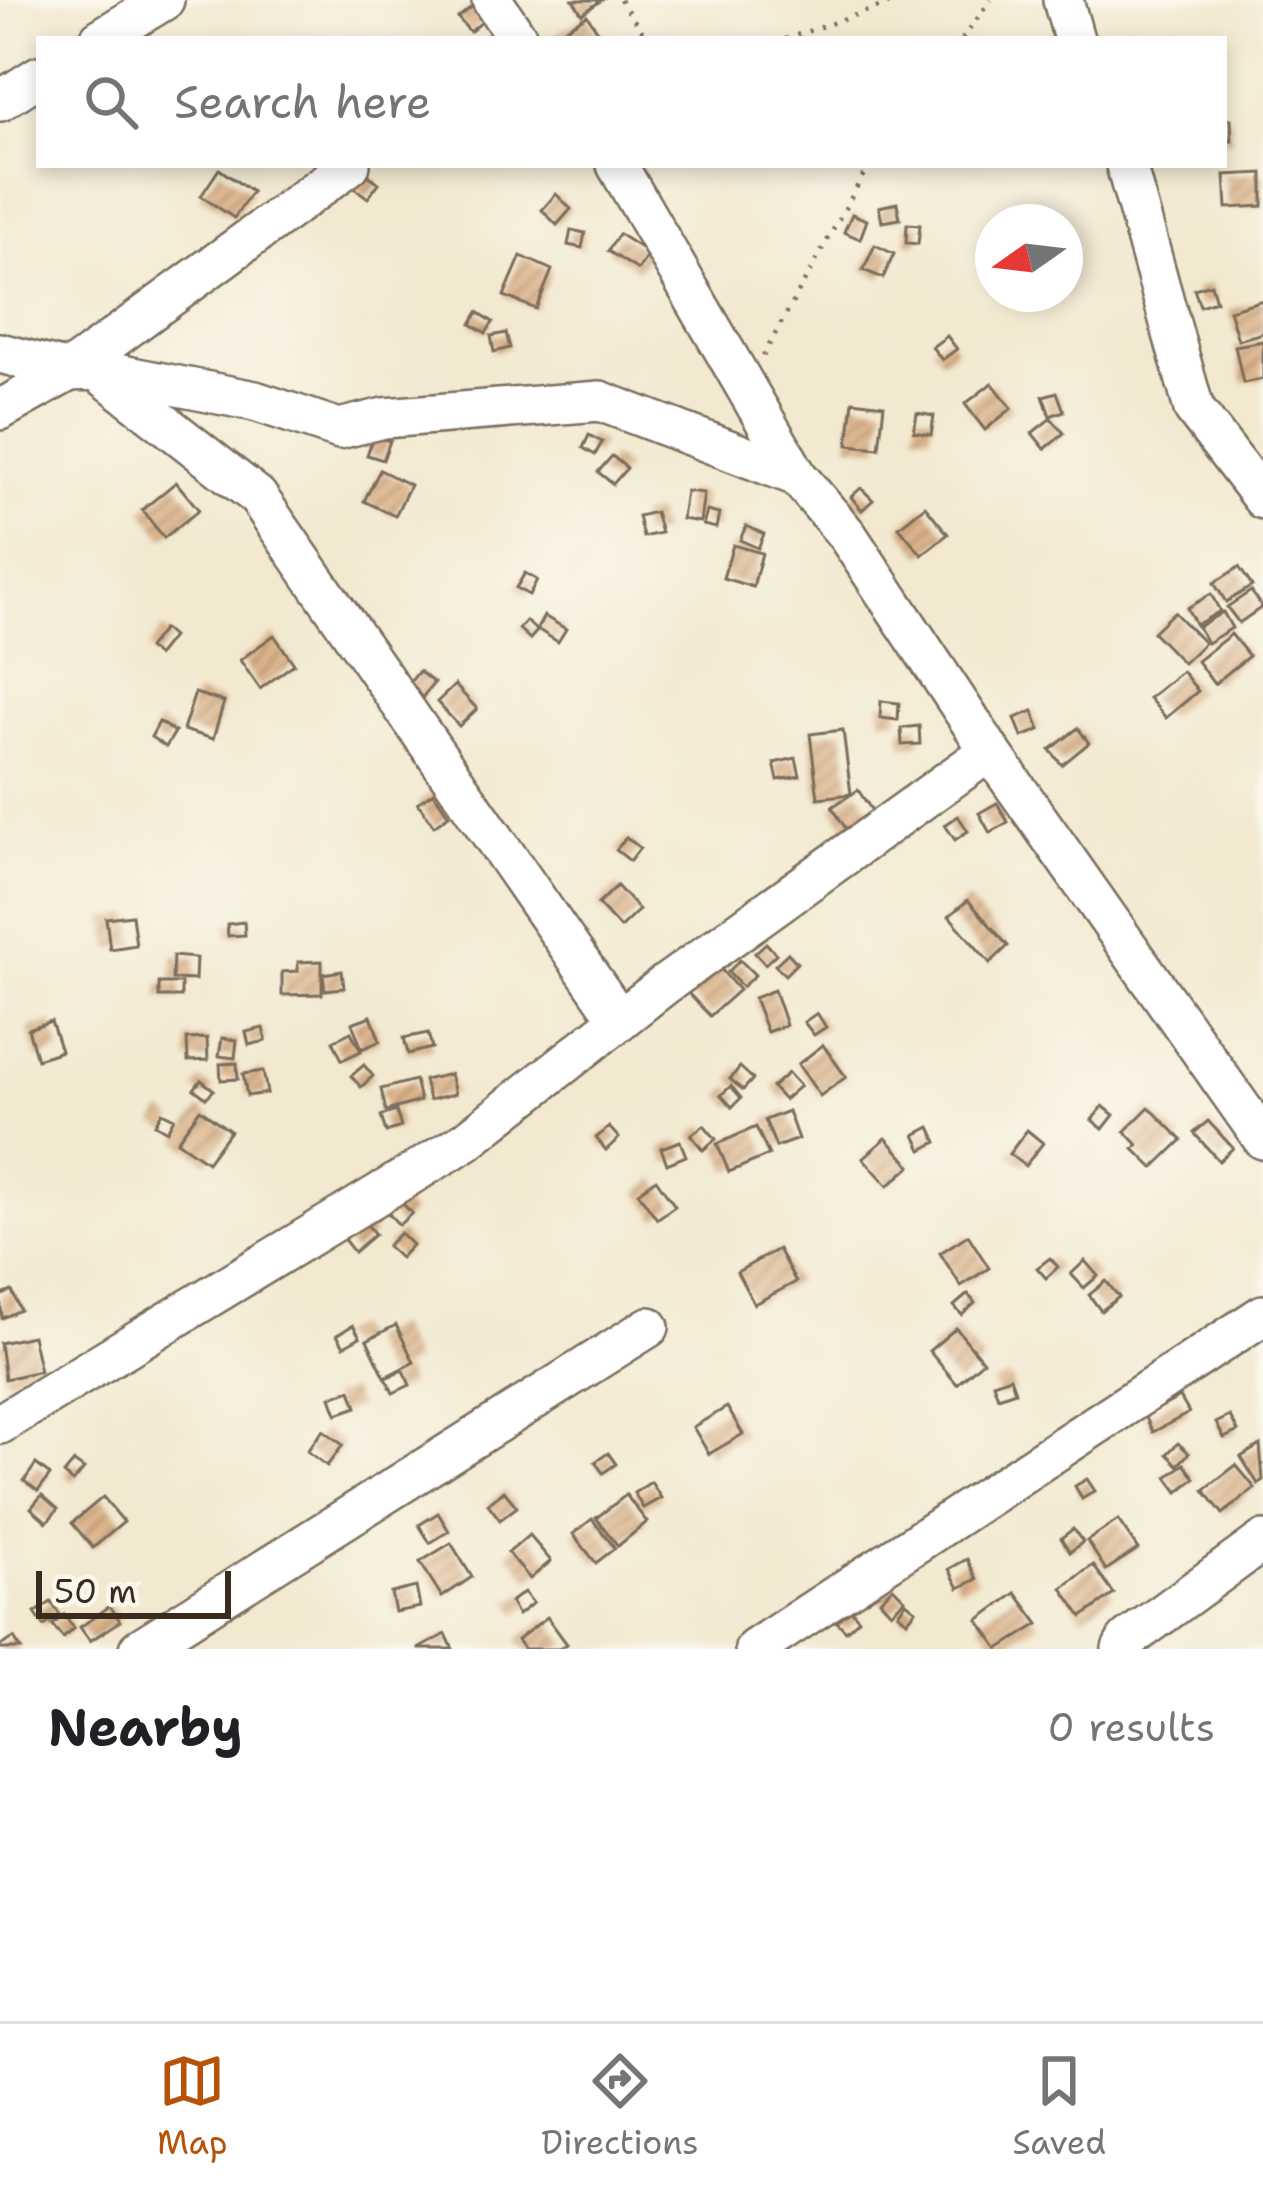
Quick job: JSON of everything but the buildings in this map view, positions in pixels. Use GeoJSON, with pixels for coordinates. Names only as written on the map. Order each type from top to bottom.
{"type":"FeatureCollection","features":[{"type":"Feature","properties":{"kind":"street"},"geometry":{"type":"LineString","coordinates":[[105,36],[164,0]]}},
{"type":"Feature","properties":{"kind":"street"},"geometry":{"type":"LineString","coordinates":[[492,0],[516,36]]}},
{"type":"Feature","properties":{"kind":"street"},"geometry":{"type":"LineString","coordinates":[[1063,0],[1073,36]]}},
{"type":"Feature","properties":{"kind":"street"},"geometry":{"type":"LineString","coordinates":[[0,101],[36,78]]}},
{"type":"Feature","properties":{"kind":"street"},"geometry":{"type":"LineString","coordinates":[[0,410],[83,370],[346,168]]}},
{"type":"Feature","properties":{"kind":"street"},"geometry":{"type":"LineString","coordinates":[[619,168],[797,476],[847,535],[990,752],[1263,1139]]}},
{"type":"Feature","properties":{"kind":"street"},"geometry":{"type":"LineString","coordinates":[[1127,168],[1194,409],[1263,500]]}},
{"type":"Feature","properties":{"kind":"street"},"geometry":{"type":"LineString","coordinates":[[0,353],[255,400],[339,429],[383,418],[600,400],[797,476]]}},
{"type":"Feature","properties":{"kind":"street"},"geometry":{"type":"LineString","coordinates":[[83,370],[257,496],[620,1020]]}},
{"type":"Feature","properties":{"kind":"street"},"geometry":{"type":"LineString","coordinates":[[0,1424],[466,1141],[620,1020],[990,752]]}},
{"type":"Feature","properties":{"kind":"street"},"geometry":{"type":"LineString","coordinates":[[764,1647],[1263,1315]]}},
{"type":"Feature","properties":{"kind":"street"},"geometry":{"type":"LineString","coordinates":[[139,1649],[650,1327]]}},
{"type":"Feature","properties":{"kind":"street"},"geometry":{"type":"LineString","coordinates":[[1122,1649],[1127,1640],[1263,1541]]}},
{"type":"Feature","properties":{"kind":"path"},"geometry":{"type":"LineString","coordinates":[[620,0],[649,36]]}},
{"type":"Feature","properties":{"kind":"path"},"geometry":{"type":"LineString","coordinates":[[794,36],[900,0]]}},
{"type":"Feature","properties":{"kind":"path"},"geometry":{"type":"LineString","coordinates":[[964,36],[991,0]]}},
{"type":"Feature","properties":{"kind":"path"},"geometry":{"type":"LineString","coordinates":[[746,387],[867,168]]}}]}
